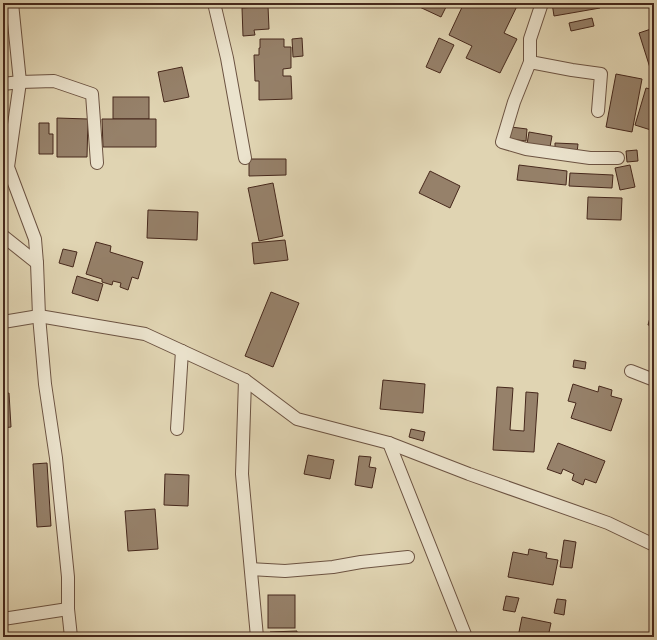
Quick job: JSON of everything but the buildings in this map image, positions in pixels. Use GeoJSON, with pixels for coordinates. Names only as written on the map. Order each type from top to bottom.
{"type":"FeatureCollection","features":[{"type":"Feature","properties":{"kind":"street"},"geometry":{"type":"LineString","coordinates":[[12,3],[20,82],[5,165],[35,239],[39,316],[45,384],[56,458],[68,577],[70,637]]}},
{"type":"Feature","properties":{"kind":"street"},"geometry":{"type":"LineString","coordinates":[[214,3],[227,58],[245,158]]}},
{"type":"Feature","properties":{"kind":"street"},"geometry":{"type":"LineString","coordinates":[[542,3],[530,39],[530,62],[514,102],[502,142],[526,149],[590,158],[618,158]]}},
{"type":"Feature","properties":{"kind":"street"},"geometry":{"type":"LineString","coordinates":[[530,62],[601,74],[598,111]]}},
{"type":"Feature","properties":{"kind":"street"},"geometry":{"type":"LineString","coordinates":[[3,84],[54,81],[92,94],[97,163]]}},
{"type":"Feature","properties":{"kind":"street"},"geometry":{"type":"LineString","coordinates":[[3,236],[37,263]]}},
{"type":"Feature","properties":{"kind":"street"},"geometry":{"type":"LineString","coordinates":[[3,322],[39,316],[145,334],[245,380],[297,419],[389,443],[470,474],[608,523],[654,545]]}},
{"type":"Feature","properties":{"kind":"street"},"geometry":{"type":"LineString","coordinates":[[177,429],[182,351]]}},
{"type":"Feature","properties":{"kind":"street"},"geometry":{"type":"LineString","coordinates":[[631,371],[654,380]]}},
{"type":"Feature","properties":{"kind":"street"},"geometry":{"type":"LineString","coordinates":[[245,380],[242,474],[257,637]]}},
{"type":"Feature","properties":{"kind":"street"},"geometry":{"type":"LineString","coordinates":[[389,443],[466,637]]}},
{"type":"Feature","properties":{"kind":"street"},"geometry":{"type":"LineString","coordinates":[[251,569],[285,571],[408,558]]}},
{"type":"Feature","properties":{"kind":"street"},"geometry":{"type":"LineString","coordinates":[[3,619],[68,609]]}}]}
